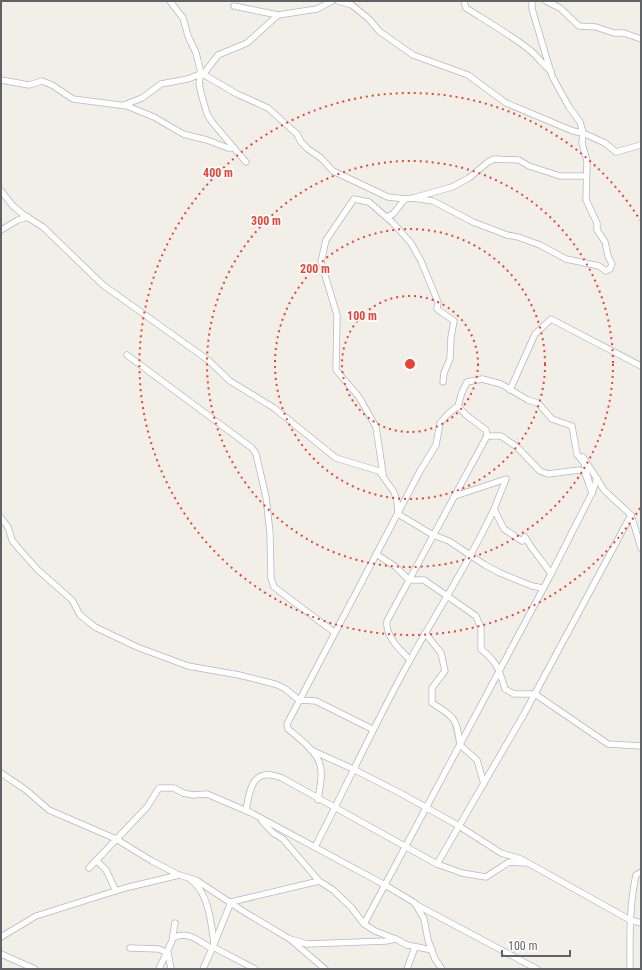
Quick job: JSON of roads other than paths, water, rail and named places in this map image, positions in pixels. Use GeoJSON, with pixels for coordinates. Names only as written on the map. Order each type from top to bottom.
{"type":"FeatureCollection","features":[{"type":"Feature","properties":{"kind":"street"},"geometry":{"type":"LineString","coordinates":[[170,1],[183,18],[201,73],[201,93],[207,114],[233,148],[246,162]]}},
{"type":"Feature","properties":{"kind":"street"},"geometry":{"type":"LineString","coordinates":[[234,6],[278,15],[317,9],[332,1]]}},
{"type":"Feature","properties":{"kind":"street"},"geometry":{"type":"LineString","coordinates":[[338,1],[352,5],[369,19],[380,31],[413,55],[442,64],[468,75],[506,103],[605,143],[616,152],[641,145]]}},
{"type":"Feature","properties":{"kind":"street"},"geometry":{"type":"LineString","coordinates":[[464,1],[466,8],[519,42],[533,53],[540,63],[551,71]]}},
{"type":"Feature","properties":{"kind":"street"},"geometry":{"type":"LineString","coordinates":[[413,198],[433,201],[473,222],[507,236],[518,237],[540,245],[566,259],[599,266],[606,271],[610,269],[612,264],[608,256],[605,242],[597,230],[597,223],[586,200],[585,176],[587,161],[582,143],[580,122],[569,107],[551,71],[532,9],[532,1]]}},
{"type":"Feature","properties":{"kind":"street"},"geometry":{"type":"LineString","coordinates":[[546,1],[560,8],[579,26],[596,27],[614,33],[624,33],[641,39]]}},
{"type":"Feature","properties":{"kind":"street"},"geometry":{"type":"LineString","coordinates":[[123,106],[142,98],[161,84],[188,79],[204,72],[218,56],[247,43],[278,15]]}},
{"type":"Feature","properties":{"kind":"street"},"geometry":{"type":"LineString","coordinates":[[201,73],[237,94],[272,111],[297,134],[308,150],[321,158],[333,171],[382,195],[405,199],[452,187],[469,178],[488,162],[494,159],[512,159],[560,176],[585,176]]}},
{"type":"Feature","properties":{"kind":"street"},"geometry":{"type":"LineString","coordinates":[[1,80],[29,85],[42,81],[52,85],[73,99],[123,106],[154,116],[183,134],[228,148],[233,148]]}},
{"type":"Feature","properties":{"kind":"street"},"geometry":{"type":"LineString","coordinates":[[1,191],[13,206],[43,227],[103,286],[208,360],[241,389],[274,408],[336,458],[379,471],[384,477],[397,501],[398,514]]}},
{"type":"Feature","properties":{"kind":"street"},"geometry":{"type":"LineString","coordinates":[[384,477],[376,427],[359,397],[336,370],[337,316],[321,262],[326,240],[354,199],[369,202],[387,217],[412,243],[438,302],[437,309],[454,321],[451,337],[450,359],[444,373],[443,382]]}},
{"type":"Feature","properties":{"kind":"street"},"geometry":{"type":"LineString","coordinates":[[387,217],[393,214],[405,199]]}},
{"type":"Feature","properties":{"kind":"street"},"geometry":{"type":"LineString","coordinates":[[1,230],[18,220],[28,217]]}},
{"type":"Feature","properties":{"kind":"street"},"geometry":{"type":"LineString","coordinates":[[510,390],[535,334],[551,319],[641,366]]}},
{"type":"Feature","properties":{"kind":"street"},"geometry":{"type":"LineString","coordinates":[[127,354],[168,387],[252,448],[256,454],[266,497],[270,533],[271,578],[274,587],[334,632]]}},
{"type":"Feature","properties":{"kind":"street"},"geometry":{"type":"LineString","coordinates":[[318,800],[322,770],[311,750],[287,727],[299,700],[334,632],[360,588],[376,554],[420,471],[436,446],[440,423],[448,413],[458,406],[467,382],[482,379],[501,384],[528,400],[538,403],[552,419],[572,426],[577,454],[584,463],[592,493]]}},
{"type":"Feature","properties":{"kind":"street"},"geometry":{"type":"LineString","coordinates":[[410,660],[393,640],[386,627],[389,616],[487,436],[486,430],[466,415],[458,406]]}},
{"type":"Feature","properties":{"kind":"street"},"geometry":{"type":"LineString","coordinates":[[487,436],[501,436],[516,447],[540,471],[548,474],[579,470],[585,473],[592,493]]}},
{"type":"Feature","properties":{"kind":"street"},"geometry":{"type":"LineString","coordinates":[[576,449],[604,490],[630,515],[641,548]]}},
{"type":"Feature","properties":{"kind":"street"},"geometry":{"type":"LineString","coordinates":[[364,924],[551,574],[592,493],[597,478]]}},
{"type":"Feature","properties":{"kind":"street"},"geometry":{"type":"LineString","coordinates":[[315,846],[335,808],[372,729],[470,555],[494,509],[506,479],[455,496]]}},
{"type":"Feature","properties":{"kind":"street"},"geometry":{"type":"LineString","coordinates":[[494,509],[504,529],[522,541],[525,537],[532,550],[541,558],[551,574]]}},
{"type":"Feature","properties":{"kind":"street"},"geometry":{"type":"LineString","coordinates":[[398,514],[433,535],[449,541],[484,565],[518,581],[543,588]]}},
{"type":"Feature","properties":{"kind":"street"},"geometry":{"type":"LineString","coordinates":[[437,864],[535,694],[630,515]]}},
{"type":"Feature","properties":{"kind":"street"},"geometry":{"type":"LineString","coordinates":[[1,518],[8,527],[12,540],[20,550],[38,570],[72,600],[80,615],[95,627],[144,650],[188,666],[275,684],[284,688],[299,700],[316,701],[372,729]]}},
{"type":"Feature","properties":{"kind":"street"},"geometry":{"type":"LineString","coordinates":[[376,554],[396,567],[409,580],[424,580],[448,595],[476,616],[481,628],[481,649],[494,659],[500,670],[505,689],[514,694],[535,694],[608,744],[641,746]]}},
{"type":"Feature","properties":{"kind":"street"},"geometry":{"type":"LineString","coordinates":[[425,633],[441,653],[445,671],[432,688],[432,703],[451,715],[457,724],[460,746],[477,760],[484,784]]}},
{"type":"Feature","properties":{"kind":"street"},"geometry":{"type":"LineString","coordinates":[[311,750],[353,769],[426,807],[501,852],[521,859],[630,920],[641,923]]}},
{"type":"Feature","properties":{"kind":"street"},"geometry":{"type":"LineString","coordinates":[[1,773],[26,790],[49,810],[116,839],[179,875],[196,880],[290,939],[319,966],[325,969]]}},
{"type":"Feature","properties":{"kind":"street"},"geometry":{"type":"LineString","coordinates":[[246,810],[252,786],[260,776],[266,774],[282,778],[318,800],[437,864],[462,873],[486,877],[509,862],[526,863]]}},
{"type":"Feature","properties":{"kind":"street"},"geometry":{"type":"LineString","coordinates":[[89,868],[147,807],[159,788],[174,788],[183,793],[193,795],[207,794],[232,806],[246,810],[315,846],[385,885],[415,904],[537,969]]}},
{"type":"Feature","properties":{"kind":"street"},"geometry":{"type":"LineString","coordinates":[[246,810],[265,824],[273,833],[283,839],[319,881],[333,890],[352,907],[364,924],[375,931],[415,947],[432,950]]}},
{"type":"Feature","properties":{"kind":"street"},"geometry":{"type":"LineString","coordinates":[[96,860],[106,870],[116,891]]}},
{"type":"Feature","properties":{"kind":"street"},"geometry":{"type":"LineString","coordinates":[[630,969],[630,920],[636,875],[641,872]]}},
{"type":"Feature","properties":{"kind":"street"},"geometry":{"type":"LineString","coordinates":[[1,937],[36,916],[116,891],[179,875]]}},
{"type":"Feature","properties":{"kind":"street"},"geometry":{"type":"LineString","coordinates":[[186,877],[194,882],[204,898],[210,914],[213,947]]}},
{"type":"Feature","properties":{"kind":"street"},"geometry":{"type":"LineString","coordinates":[[231,902],[319,881]]}},
{"type":"Feature","properties":{"kind":"street"},"geometry":{"type":"LineString","coordinates":[[202,969],[213,947],[231,902]]}},
{"type":"Feature","properties":{"kind":"street"},"geometry":{"type":"LineString","coordinates":[[415,904],[424,919],[432,950],[442,969]]}},
{"type":"Feature","properties":{"kind":"street"},"geometry":{"type":"LineString","coordinates":[[159,969],[168,953],[173,938],[175,923]]}},
{"type":"Feature","properties":{"kind":"street"},"geometry":{"type":"LineString","coordinates":[[173,938],[180,934],[186,934],[213,947],[244,966],[255,969]]}},
{"type":"Feature","properties":{"kind":"street"},"geometry":{"type":"LineString","coordinates":[[290,939],[307,944],[386,941],[396,939]]}},
{"type":"Feature","properties":{"kind":"street"},"geometry":{"type":"LineString","coordinates":[[407,969],[415,947]]}},
{"type":"Feature","properties":{"kind":"street"},"geometry":{"type":"LineString","coordinates":[[130,948],[159,949],[168,953]]}},
{"type":"Feature","properties":{"kind":"street"},"geometry":{"type":"LineString","coordinates":[[168,953],[171,969]]}},
{"type":"Feature","properties":{"kind":"street"},"geometry":{"type":"LineString","coordinates":[[1,954],[35,969]]}},
{"type":"Feature","properties":{"kind":"street"},"geometry":{"type":"LineString","coordinates":[[433,969],[438,962]]}}]}
